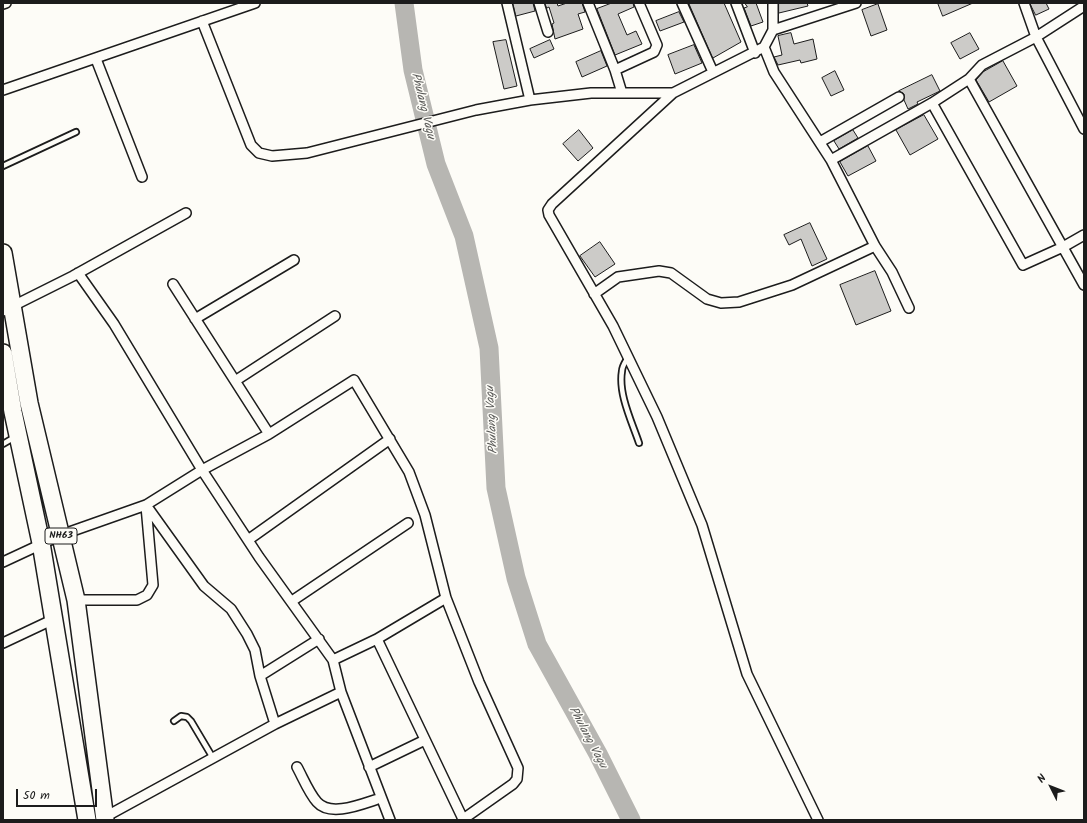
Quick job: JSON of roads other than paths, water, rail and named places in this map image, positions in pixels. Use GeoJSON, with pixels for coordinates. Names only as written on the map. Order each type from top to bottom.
{"type":"FeatureCollection","features":[{"type":"Feature","properties":{"kind":"highway","name":"NH63"},"geometry":{"type":"LineString","coordinates":[[3,253],[8,308],[76,600],[105,818]]}},
{"type":"Feature","properties":{"kind":"highway","name":"NH63"},"geometry":{"type":"LineString","coordinates":[[3,353],[8,415],[18,434],[41,543],[87,820]]}},
{"type":"Feature","properties":{"kind":"street"},"geometry":{"type":"LineString","coordinates":[[3,90],[202,22],[241,5],[255,3]]}},
{"type":"Feature","properties":{"kind":"street"},"geometry":{"type":"LineString","coordinates":[[508,3],[530,100]]}},
{"type":"Feature","properties":{"kind":"street"},"geometry":{"type":"LineString","coordinates":[[539,3],[548,32]]}},
{"type":"Feature","properties":{"kind":"street"},"geometry":{"type":"LineString","coordinates":[[588,3],[615,70],[622,92]]}},
{"type":"Feature","properties":{"kind":"street"},"geometry":{"type":"LineString","coordinates":[[615,70],[656,49],[657,45],[639,3]]}},
{"type":"Feature","properties":{"kind":"street"},"geometry":{"type":"LineString","coordinates":[[682,3],[713,72]]}},
{"type":"Feature","properties":{"kind":"street"},"geometry":{"type":"LineString","coordinates":[[736,3],[755,53]]}},
{"type":"Feature","properties":{"kind":"street"},"geometry":{"type":"LineString","coordinates":[[774,3],[773,30],[764,47],[755,53],[713,72],[673,93],[552,204],[548,210],[549,215],[628,357],[657,417],[702,525],[747,674],[818,820]]}},
{"type":"Feature","properties":{"kind":"street"},"geometry":{"type":"LineString","coordinates":[[773,30],[856,3]]}},
{"type":"Feature","properties":{"kind":"street"},"geometry":{"type":"LineString","coordinates":[[1024,3],[1036,37],[1084,129]]}},
{"type":"Feature","properties":{"kind":"street"},"geometry":{"type":"LineString","coordinates":[[831,160],[932,103],[969,79],[982,65],[1036,37],[1084,6]]}},
{"type":"Feature","properties":{"kind":"street"},"geometry":{"type":"LineString","coordinates":[[202,22],[251,145],[259,153],[272,156],[307,153],[450,117],[530,100],[592,93],[673,93]]}},
{"type":"Feature","properties":{"kind":"street"},"geometry":{"type":"LineString","coordinates":[[764,47],[774,72],[831,160],[875,246],[892,272],[909,308]]}},
{"type":"Feature","properties":{"kind":"street"},"geometry":{"type":"LineString","coordinates":[[96,59],[142,177]]}},
{"type":"Feature","properties":{"kind":"street"},"geometry":{"type":"LineString","coordinates":[[969,79],[1084,285]]}},
{"type":"Feature","properties":{"kind":"street"},"geometry":{"type":"LineString","coordinates":[[820,142],[899,97]]}},
{"type":"Feature","properties":{"kind":"street"},"geometry":{"type":"LineString","coordinates":[[932,103],[1023,265],[1063,247],[1084,235]]}},
{"type":"Feature","properties":{"kind":"street"},"geometry":{"type":"LineString","coordinates":[[8,308],[78,273],[186,213]]}},
{"type":"Feature","properties":{"kind":"street"},"geometry":{"type":"LineString","coordinates":[[594,294],[618,278],[659,271],[671,273],[707,299],[721,303],[739,302],[792,285],[875,246]]}},
{"type":"Feature","properties":{"kind":"street"},"geometry":{"type":"LineString","coordinates":[[195,319],[294,260]]}},
{"type":"Feature","properties":{"kind":"street"},"geometry":{"type":"LineString","coordinates":[[78,273],[114,324],[202,470],[248,540],[333,660],[341,692],[390,820]]}},
{"type":"Feature","properties":{"kind":"street"},"geometry":{"type":"LineString","coordinates":[[172,284],[270,434]]}},
{"type":"Feature","properties":{"kind":"street"},"geometry":{"type":"LineString","coordinates":[[235,381],[335,316]]}},
{"type":"Feature","properties":{"kind":"street"},"geometry":{"type":"LineString","coordinates":[[3,562],[61,535],[146,505],[202,470],[270,434],[354,380],[390,439],[412,479],[425,515],[446,598],[479,682],[518,768],[517,779],[512,784],[462,819],[377,639]]}},
{"type":"Feature","properties":{"kind":"street"},"geometry":{"type":"LineString","coordinates":[[248,540],[390,439]]}},
{"type":"Feature","properties":{"kind":"street"},"geometry":{"type":"LineString","coordinates":[[76,600],[137,600],[147,595],[152,585],[146,505]]}},
{"type":"Feature","properties":{"kind":"street"},"geometry":{"type":"LineString","coordinates":[[146,505],[204,586],[231,609],[256,650],[260,676],[275,724]]}},
{"type":"Feature","properties":{"kind":"street"},"geometry":{"type":"LineString","coordinates":[[292,601],[408,523]]}},
{"type":"Feature","properties":{"kind":"street"},"geometry":{"type":"LineString","coordinates":[[333,660],[377,639],[446,598]]}},
{"type":"Feature","properties":{"kind":"street"},"geometry":{"type":"LineString","coordinates":[[3,643],[54,619]]}},
{"type":"Feature","properties":{"kind":"street"},"geometry":{"type":"LineString","coordinates":[[260,676],[319,639]]}},
{"type":"Feature","properties":{"kind":"street"},"geometry":{"type":"LineString","coordinates":[[105,818],[275,724],[341,692]]}},
{"type":"Feature","properties":{"kind":"street"},"geometry":{"type":"LineString","coordinates":[[369,767],[425,740]]}},
{"type":"Feature","properties":{"kind":"street"},"geometry":{"type":"LineString","coordinates":[[297,768],[317,802],[325,809],[334,811],[381,798]]}},
{"type":"Feature","properties":{"kind":"lane"},"geometry":{"type":"LineString","coordinates":[[3,166],[76,132]]}},
{"type":"Feature","properties":{"kind":"lane"},"geometry":{"type":"LineString","coordinates":[[628,357],[622,370],[621,382],[624,397],[640,443]]}},
{"type":"Feature","properties":{"kind":"lane"},"geometry":{"type":"LineString","coordinates":[[3,444],[18,434]]}},
{"type":"Feature","properties":{"kind":"lane"},"geometry":{"type":"LineString","coordinates":[[174,721],[181,716],[187,717],[191,721],[213,758]]}},
{"type":"Feature","properties":{"kind":"waterway","name":"Phulang Vagu"},"geometry":{"type":"LineString","coordinates":[[404,3],[413,70],[436,164],[464,236],[489,348],[496,488],[516,578],[537,644],[598,754],[631,820]]}}]}
